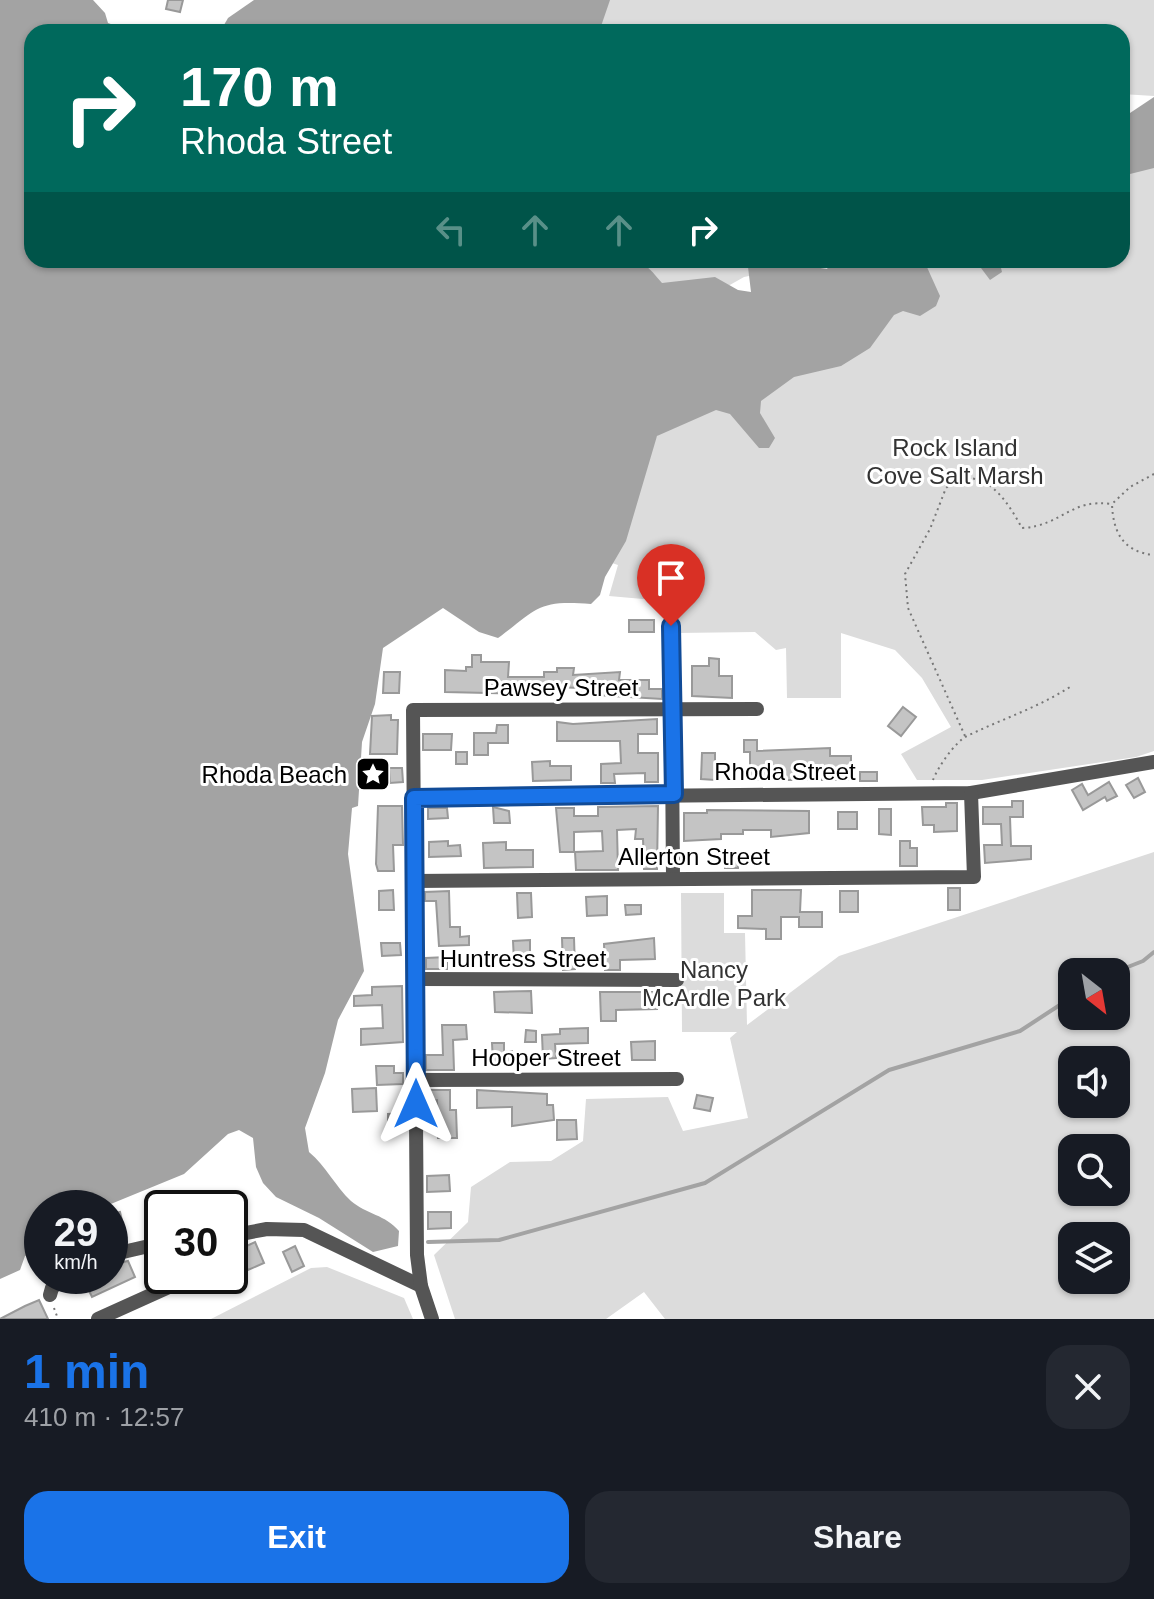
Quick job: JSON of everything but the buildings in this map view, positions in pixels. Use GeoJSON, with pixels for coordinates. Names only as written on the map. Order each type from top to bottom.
{"type":"FeatureCollection","features":[{"type":"Feature","properties":{"kind":"street"},"geometry":{"type":"LineString","coordinates":[[671,626],[673,878]]}},
{"type":"Feature","properties":{"kind":"street","name":"Pawsey Street"},"geometry":{"type":"LineString","coordinates":[[414,798],[413,710],[757,709]]}},
{"type":"Feature","properties":{"kind":"street","name":"Rhoda Street"},"geometry":{"type":"LineString","coordinates":[[414,798],[971,793],[1154,762]]}},
{"type":"Feature","properties":{"kind":"street","name":"Allerton Street"},"geometry":{"type":"LineString","coordinates":[[413,881],[974,877],[971,793]]}},
{"type":"Feature","properties":{"kind":"street"},"geometry":{"type":"LineString","coordinates":[[414,798],[421,1286],[432,1319]]}},
{"type":"Feature","properties":{"kind":"street","name":"Huntress Street"},"geometry":{"type":"LineString","coordinates":[[417,979],[677,980]]}},
{"type":"Feature","properties":{"kind":"street","name":"Hooper Street"},"geometry":{"type":"LineString","coordinates":[[416,1080],[677,1079]]}},
{"type":"Feature","properties":{"kind":"street"},"geometry":{"type":"LineString","coordinates":[[248,1233],[267,1229],[304,1230],[421,1286]]}},
{"type":"Feature","properties":{"kind":"street"},"geometry":{"type":"LineString","coordinates":[[98,1319],[153,1294]]}},
{"type":"Feature","properties":{"kind":"path"},"geometry":{"type":"LineString","coordinates":[[1154,474],[1130,487],[1112,504],[1113,527],[1128,548],[1154,555]]}},
{"type":"Feature","properties":{"kind":"path"},"geometry":{"type":"LineString","coordinates":[[965,736],[908,608],[905,574],[930,529],[946,488],[957,479],[981,480],[1001,497],[1022,528],[1054,522],[1075,506],[1092,501],[1112,504]]}},
{"type":"Feature","properties":{"kind":"path"},"geometry":{"type":"LineString","coordinates":[[929,792],[937,769],[965,736],[1043,705],[1070,687]]}},
{"type":"Feature","properties":{"kind":"green space"},"geometry":{"type":"Polygon","coordinates":[[[597,0],[1154,0],[1154,96],[1130,94],[1130,24],[586,24],[597,0]]]}},
{"type":"Feature","properties":{"kind":"green space","name":"Rock Island Cove Salt Marsh"},"geometry":{"type":"Polygon","coordinates":[[[1154,138],[1154,751],[1136,757],[982,780],[917,780],[901,754],[951,727],[922,678],[895,650],[841,633],[841,698],[787,698],[786,648],[776,650],[755,632],[677,633],[677,602],[609,596],[618,565],[585,554],[657,436],[828,268],[1130,268],[1130,142],[1154,138]]]}},
{"type":"Feature","properties":{"kind":"green space"},"geometry":{"type":"Polygon","coordinates":[[[493,268],[787,268],[744,277],[705,299],[516,274],[493,268]]]}},
{"type":"Feature","properties":{"kind":"green space","name":"Nancy McArdle Park"},"geometry":{"type":"Polygon","coordinates":[[[1154,852],[1154,1319],[665,1319],[644,1292],[606,1319],[455,1319],[434,1255],[468,1222],[471,1187],[510,1162],[551,1161],[583,1141],[586,1099],[668,1097],[683,1131],[748,1118],[730,1038],[737,1032],[682,1032],[681,893],[724,893],[724,933],[745,933],[747,1025],[839,956],[1154,852]]]}},
{"type":"Feature","properties":{"kind":"green space"},"geometry":{"type":"Polygon","coordinates":[[[327,1267],[404,1298],[413,1319],[211,1319],[311,1268],[327,1267]]]}},
{"type":"Feature","properties":{"kind":"shaded area"},"geometry":{"type":"Polygon","coordinates":[[[0,0],[93,0],[111,24],[24,24],[24,268],[648,268],[662,283],[715,277],[738,290],[751,292],[748,268],[927,268],[940,296],[936,306],[920,316],[903,311],[894,315],[870,348],[841,366],[794,377],[761,401],[760,413],[775,438],[769,448],[759,448],[730,414],[716,410],[657,436],[626,541],[605,577],[600,595],[591,604],[559,603],[540,608],[498,638],[479,632],[443,608],[383,648],[375,704],[362,742],[358,806],[352,808],[348,854],[364,971],[338,1020],[325,1073],[305,1128],[309,1152],[351,1201],[388,1221],[399,1231],[398,1246],[373,1252],[319,1218],[276,1197],[263,1183],[256,1167],[253,1138],[239,1130],[228,1134],[184,1174],[128,1197],[128,1190],[24,1190],[24,1259],[20,1270],[0,1279],[0,0]]]}},
{"type":"Feature","properties":{"kind":"shaded area"},"geometry":{"type":"Polygon","coordinates":[[[254,0],[610,0],[602,24],[225,24],[228,18],[254,0]]]}},
{"type":"Feature","properties":{"kind":"shaded area"},"geometry":{"type":"Polygon","coordinates":[[[1154,97],[1154,168],[1130,174],[1130,113],[1154,97]]]}},
{"type":"Feature","properties":{"kind":"shaded area"},"geometry":{"type":"Polygon","coordinates":[[[981,268],[1001,268],[1002,272],[990,280],[981,268]]]}},
{"type":"Feature","properties":{"kind":"waterway"},"geometry":{"type":"LineString","coordinates":[[1130,966],[1154,952]]}},
{"type":"Feature","properties":{"kind":"waterway"},"geometry":{"type":"LineString","coordinates":[[428,1242],[499,1240],[705,1183],[889,1070],[1020,1031],[1058,1006]]}},
{"type":"Feature","properties":{"kind":"place","name":"Rhoda Beach"},"geometry":{"type":"Point","coordinates":[373,774]}},
{"type":"Feature","properties":{"kind":"route"},"geometry":{"type":"LineString","coordinates":[[416,1104],[414,798],[674,794],[671,626]]}}]}
